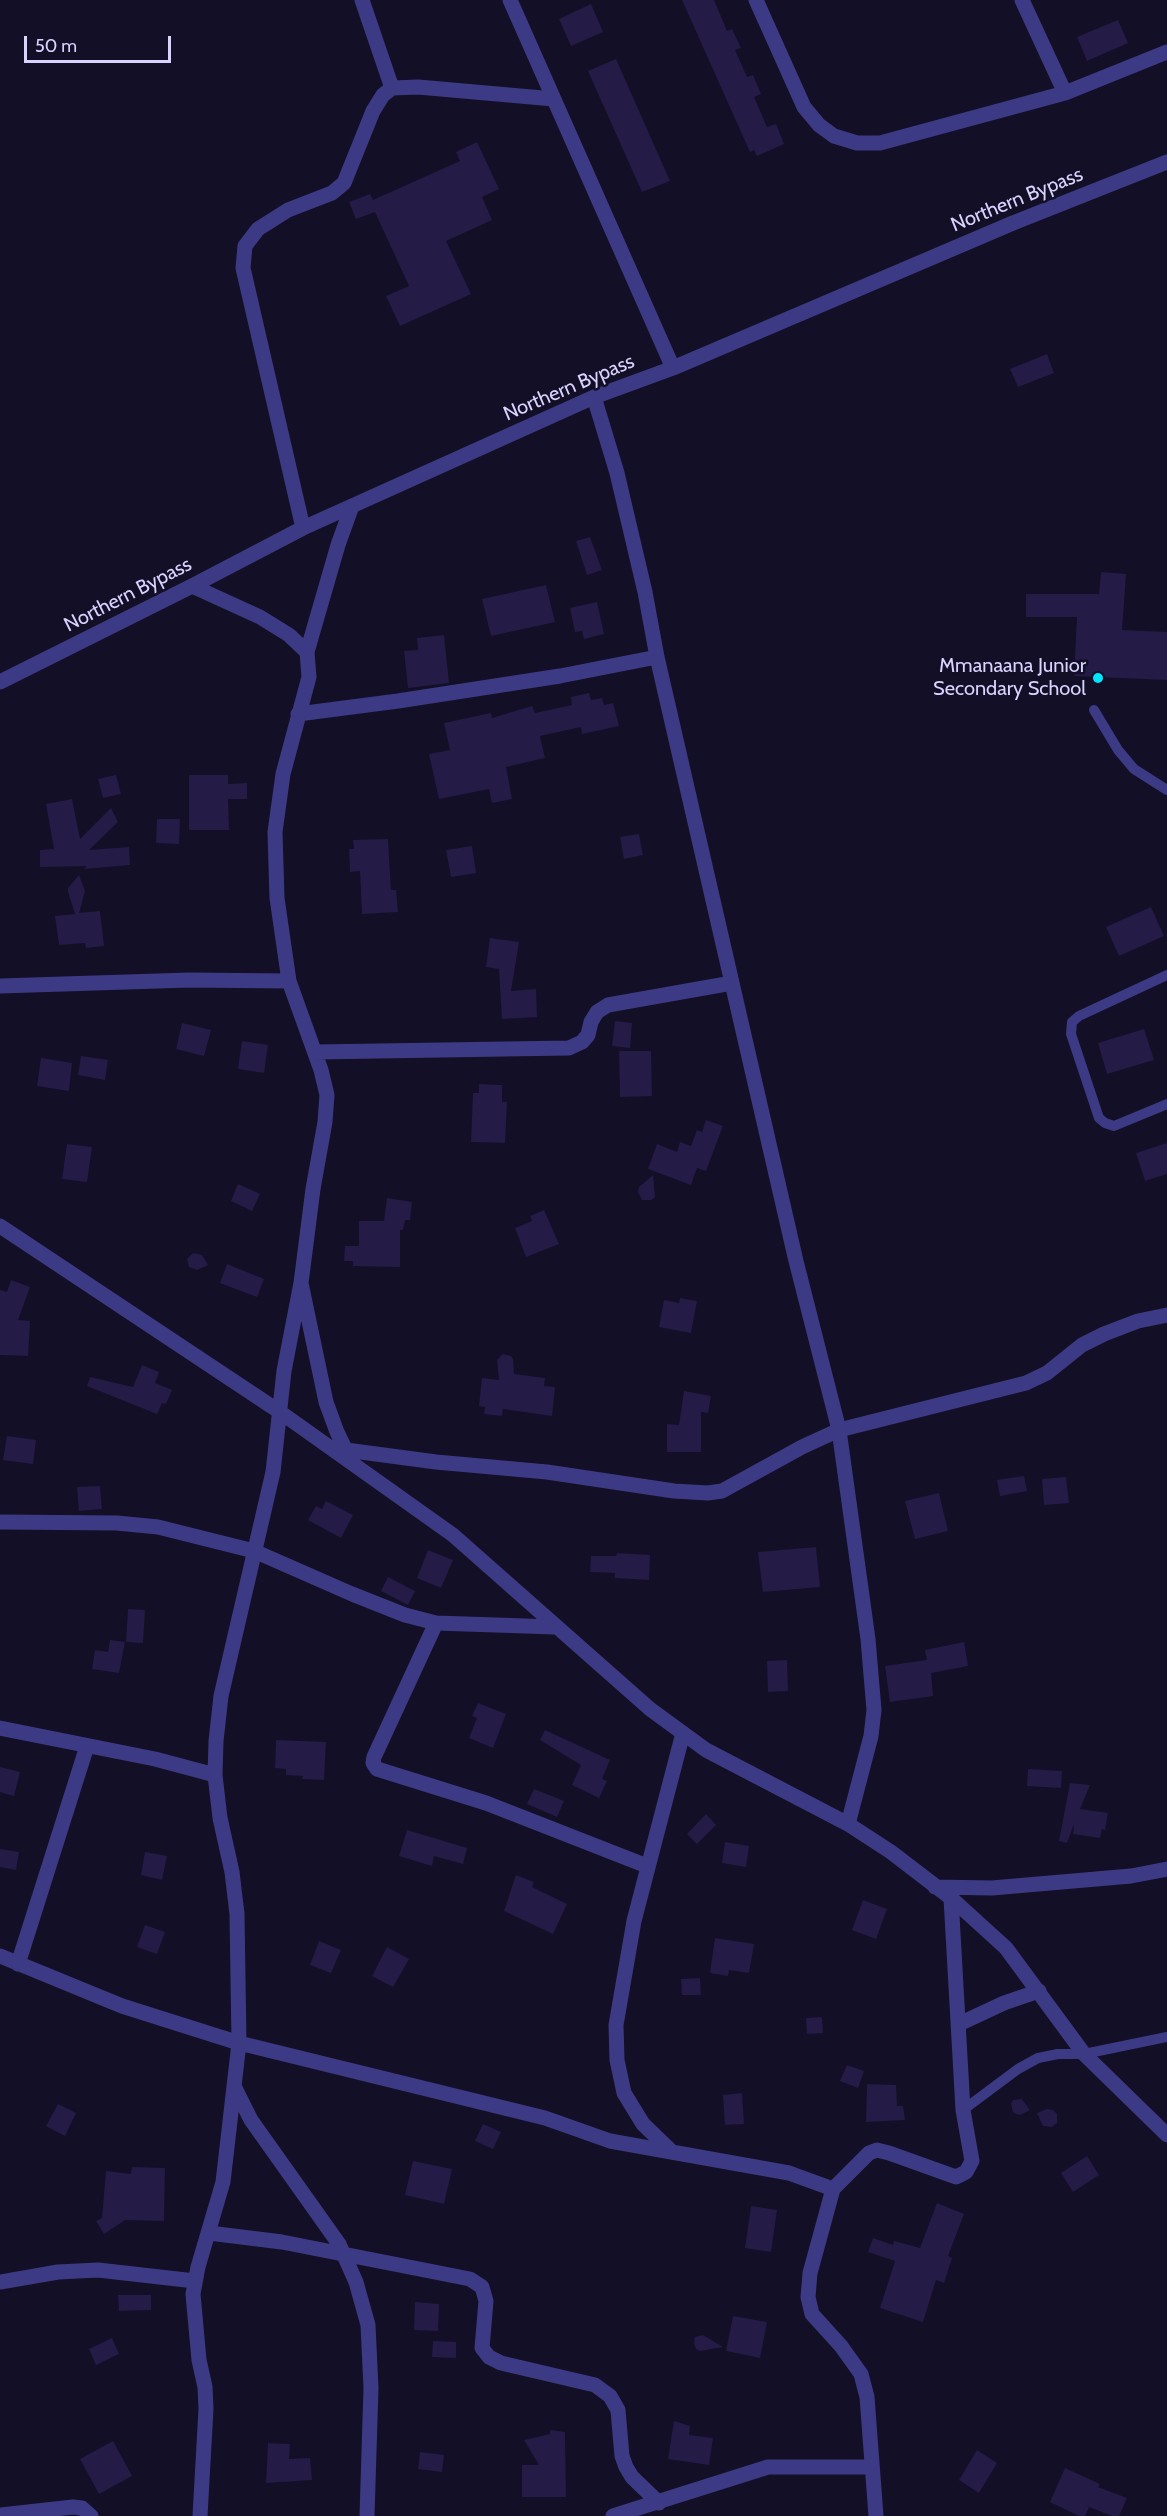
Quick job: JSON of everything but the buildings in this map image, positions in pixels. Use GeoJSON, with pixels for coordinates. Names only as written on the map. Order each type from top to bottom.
{"type":"FeatureCollection","features":[{"type":"Feature","properties":{"kind":"street"},"geometry":{"type":"LineString","coordinates":[[362,0],[392,88]]}},
{"type":"Feature","properties":{"kind":"street"},"geometry":{"type":"LineString","coordinates":[[510,0],[673,368]]}},
{"type":"Feature","properties":{"kind":"street"},"geometry":{"type":"LineString","coordinates":[[756,0],[804,107],[819,125],[834,136],[856,143],[880,143],[1065,93],[1167,52]]}},
{"type":"Feature","properties":{"kind":"street"},"geometry":{"type":"LineString","coordinates":[[1022,0],[1065,93]]}},
{"type":"Feature","properties":{"kind":"street"},"geometry":{"type":"LineString","coordinates":[[303,528],[243,268],[245,246],[258,229],[288,210],[332,193],[344,183],[373,111],[383,95],[392,88],[418,87],[554,99]]}},
{"type":"Feature","properties":{"kind":"street","name":"Northern Bypass"},"geometry":{"type":"LineString","coordinates":[[0,682],[303,528],[594,397],[673,368],[1013,223],[1167,162]]}},
{"type":"Feature","properties":{"kind":"street"},"geometry":{"type":"LineString","coordinates":[[594,397],[617,473],[796,1261],[839,1430],[868,1639],[874,1710],[871,1737],[848,1824]]}},
{"type":"Feature","properties":{"kind":"street"},"geometry":{"type":"LineString","coordinates":[[200,2516],[206,2409],[193,2305],[195,2281],[222,2181],[239,2043],[237,1914],[232,1872],[220,1818],[215,1774],[216,1741],[221,1696],[273,1472],[291,1327],[301,1283],[327,1095],[315,1052],[289,981],[277,898],[275,832],[283,774],[309,677],[307,652],[352,506]]}},
{"type":"Feature","properties":{"kind":"street"},"geometry":{"type":"LineString","coordinates":[[192,586],[260,617],[289,635],[307,652]]}},
{"type":"Feature","properties":{"kind":"street"},"geometry":{"type":"LineString","coordinates":[[298,714],[536,680],[657,657]]}},
{"type":"Feature","properties":{"kind":"street"},"geometry":{"type":"LineString","coordinates":[[0,986],[189,980],[289,981]]}},
{"type":"Feature","properties":{"kind":"street"},"geometry":{"type":"LineString","coordinates":[[315,1052],[569,1048],[582,1042],[588,1035],[591,1022],[597,1012],[608,1005],[732,983]]}},
{"type":"Feature","properties":{"kind":"street"},"geometry":{"type":"LineString","coordinates":[[0,1226],[280,1412],[453,1535],[650,1709],[706,1750],[848,1824],[891,1852],[951,1898],[1006,1948],[1084,2054],[1167,2135]]}},
{"type":"Feature","properties":{"kind":"street"},"geometry":{"type":"LineString","coordinates":[[301,1283],[326,1402],[354,1466]]}},
{"type":"Feature","properties":{"kind":"street"},"geometry":{"type":"LineString","coordinates":[[346,1450],[436,1462],[547,1472],[674,1491],[708,1493],[735,1486],[802,1447],[839,1430],[1026,1383],[1047,1373],[1082,1345],[1104,1334],[1167,1315]]}},
{"type":"Feature","properties":{"kind":"street"},"geometry":{"type":"LineString","coordinates":[[0,1522],[117,1523],[158,1527],[254,1551],[405,1615],[436,1623],[555,1627]]}},
{"type":"Feature","properties":{"kind":"street"},"geometry":{"type":"LineString","coordinates":[[436,1623],[374,1757],[373,1763],[377,1769],[486,1803],[647,1866]]}},
{"type":"Feature","properties":{"kind":"street"},"geometry":{"type":"LineString","coordinates":[[0,1728],[155,1759],[215,1774]]}},
{"type":"Feature","properties":{"kind":"street"},"geometry":{"type":"LineString","coordinates":[[672,2152],[643,2124],[624,2093],[617,2060],[616,2025],[634,1921],[683,1733]]}},
{"type":"Feature","properties":{"kind":"street"},"geometry":{"type":"LineString","coordinates":[[18,1964],[87,1746]]}},
{"type":"Feature","properties":{"kind":"street"},"geometry":{"type":"LineString","coordinates":[[935,1887],[993,1888],[1131,1876],[1167,1869]]}},
{"type":"Feature","properties":{"kind":"street"},"geometry":{"type":"LineString","coordinates":[[876,2516],[867,2397],[861,2374],[841,2346],[812,2314],[808,2297],[810,2273],[833,2189],[861,2159],[877,2150],[956,2177],[966,2172],[972,2161],[963,2110],[951,1898]]}},
{"type":"Feature","properties":{"kind":"street"},"geometry":{"type":"LineString","coordinates":[[0,1956],[122,2006],[239,2043],[544,2118],[610,2141],[789,2173],[833,2189]]}},
{"type":"Feature","properties":{"kind":"street"},"geometry":{"type":"LineString","coordinates":[[959,2024],[1039,1991]]}},
{"type":"Feature","properties":{"kind":"street"},"geometry":{"type":"LineString","coordinates":[[234,2086],[251,2120],[345,2255],[356,2282],[368,2325],[371,2388],[367,2516]]}},
{"type":"Feature","properties":{"kind":"street"},"geometry":{"type":"LineString","coordinates":[[209,2233],[282,2242],[470,2279],[482,2288],[486,2301],[482,2348],[489,2357],[501,2363],[595,2385],[610,2396],[618,2410],[622,2456],[626,2467],[632,2477],[659,2503]]}},
{"type":"Feature","properties":{"kind":"street"},"geometry":{"type":"LineString","coordinates":[[0,2282],[58,2272],[98,2270],[195,2281]]}},
{"type":"Feature","properties":{"kind":"street"},"geometry":{"type":"LineString","coordinates":[[613,2516],[768,2467],[872,2467]]}},
{"type":"Feature","properties":{"kind":"street"},"geometry":{"type":"LineString","coordinates":[[0,2515],[74,2507],[82,2508],[91,2516]]}},
{"type":"Feature","properties":{"kind":"lane"},"geometry":{"type":"LineString","coordinates":[[1094,710],[1118,750],[1134,769],[1167,790]]}},
{"type":"Feature","properties":{"kind":"lane"},"geometry":{"type":"LineString","coordinates":[[1167,975],[1079,1016],[1072,1022],[1071,1034],[1099,1118],[1105,1123],[1114,1126],[1167,1104]]}},
{"type":"Feature","properties":{"kind":"lane"},"geometry":{"type":"LineString","coordinates":[[963,2110],[1018,2069],[1038,2058],[1058,2054],[1084,2054],[1167,2037]]}},
{"type":"Feature","properties":{"kind":"place","name":"Mmanaana Junior Secondary School"},"geometry":{"type":"Point","coordinates":[1098,678]}}]}
